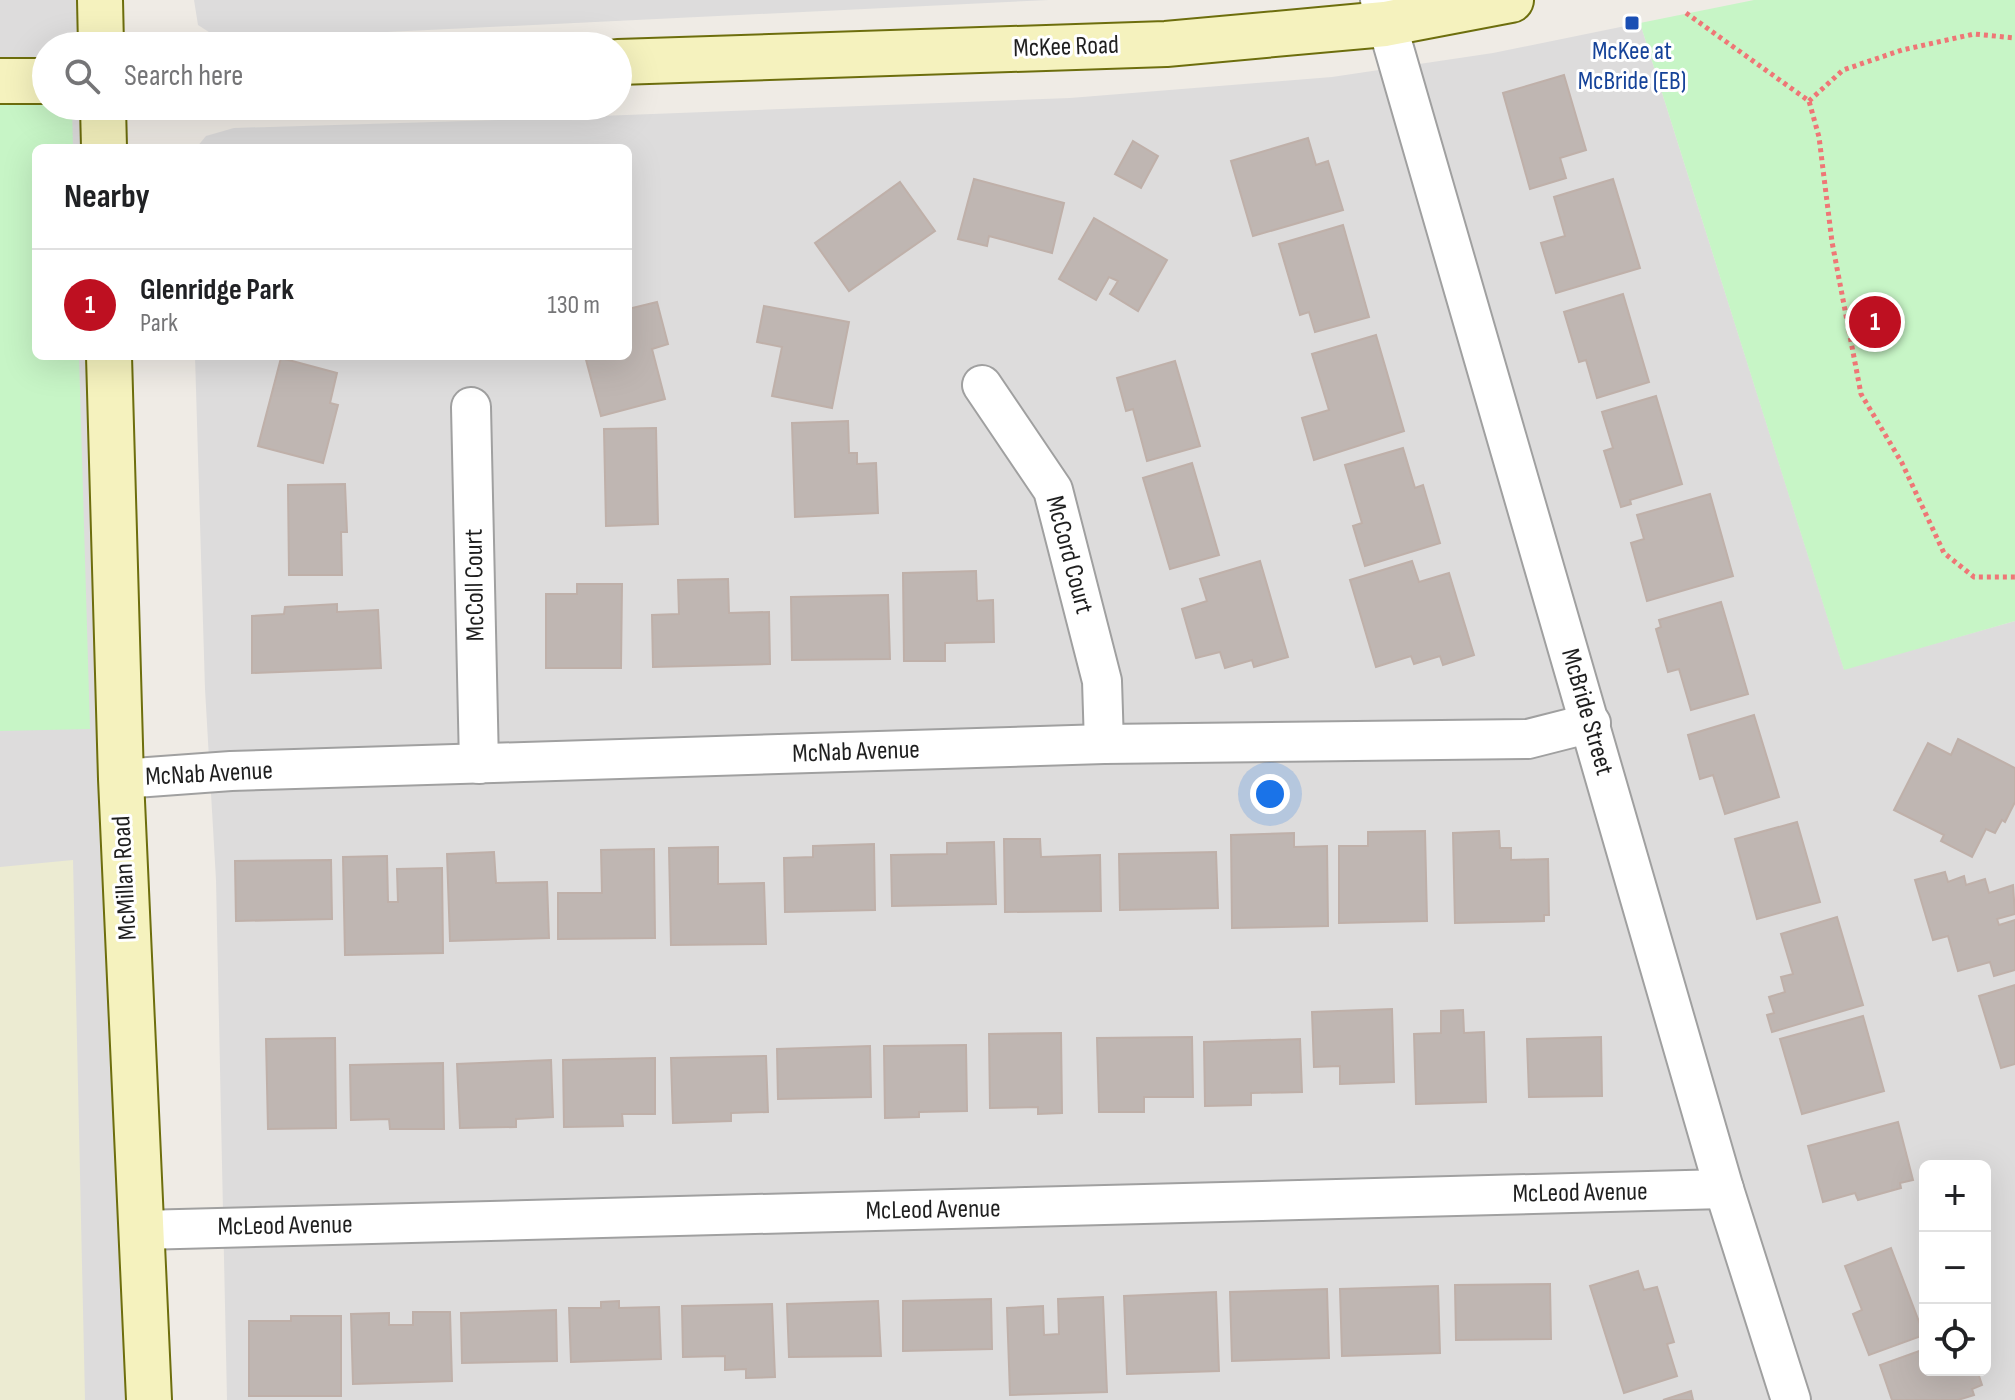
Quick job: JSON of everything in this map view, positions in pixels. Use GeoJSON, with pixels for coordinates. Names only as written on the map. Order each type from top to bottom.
{"type":"FeatureCollection","features":[{"type":"Feature","properties":{"kind":"main road"},"geometry":{"type":"LineString","coordinates":[[100,0],[101,32]]}},
{"type":"Feature","properties":{"kind":"main road","name":"McKee Road"},"geometry":{"type":"LineString","coordinates":[[632,62],[1166,44],[1383,12],[1511,0]]}},
{"type":"Feature","properties":{"kind":"main road"},"geometry":{"type":"LineString","coordinates":[[0,81],[32,81]]}},
{"type":"Feature","properties":{"kind":"main road"},"geometry":{"type":"LineString","coordinates":[[103,120],[104,144]]}},
{"type":"Feature","properties":{"kind":"main road","name":"McMillan Road"},"geometry":{"type":"LineString","coordinates":[[109,360],[121,779],[149,1400]]}},
{"type":"Feature","properties":{"kind":"street","name":"McBride Street"},"geometry":{"type":"LineString","coordinates":[[1383,12],[1724,1189],[1791,1400]]}},
{"type":"Feature","properties":{"kind":"street","name":"McCord Court"},"geometry":{"type":"LineString","coordinates":[[982,385],[1053,490],[1102,681],[1104,744]]}},
{"type":"Feature","properties":{"kind":"street","name":"McColl Court"},"geometry":{"type":"LineString","coordinates":[[471,407],[479,764]]}},
{"type":"Feature","properties":{"kind":"street","name":"McNab Avenue"},"geometry":{"type":"LineString","coordinates":[[121,779],[231,771],[1104,744],[1528,739],[1591,723]]}},
{"type":"Feature","properties":{"kind":"street","name":"McLeod Avenue"},"geometry":{"type":"LineString","coordinates":[[141,1230],[1724,1189]]}},
{"type":"Feature","properties":{"kind":"path"},"geometry":{"type":"LineString","coordinates":[[1686,13],[1809,101],[1819,137],[1832,242],[1861,394],[1902,463],[1944,553],[1974,577],[2015,577]]}},
{"type":"Feature","properties":{"kind":"path"},"geometry":{"type":"LineString","coordinates":[[1809,101],[1843,70],[1902,50],[1974,34],[2015,38]]}},
{"type":"Feature","properties":{"kind":"shaded area"},"geometry":{"type":"Polygon","coordinates":[[[0,0],[115,0],[116,32],[32,32],[32,120],[116,120],[117,144],[32,144],[32,360],[120,360],[135,1400],[0,1400],[0,0]]]}},
{"type":"Feature","properties":{"kind":"shaded area"},"geometry":{"type":"Polygon","coordinates":[[[194,0],[1049,0],[388,32],[209,32],[198,25],[194,0]]]}},
{"type":"Feature","properties":{"kind":"shaded area"},"geometry":{"type":"Polygon","coordinates":[[[1640,23],[1844,669],[2015,621],[2015,1400],[227,1400],[216,880],[205,689],[195,360],[632,360],[632,144],[199,144],[206,136],[234,128],[498,120],[632,120],[632,115],[1070,98],[1332,77],[1493,53],[1640,23]]]}},
{"type":"Feature","properties":{"kind":"green space"},"geometry":{"type":"Polygon","coordinates":[[[1754,0],[2015,0],[2015,621],[1844,670],[1640,23],[1754,0]]]}},
{"type":"Feature","properties":{"kind":"green space"},"geometry":{"type":"Polygon","coordinates":[[[32,103],[32,120],[72,120],[73,144],[32,144],[32,360],[79,360],[90,729],[0,731],[0,104],[32,103]]]}},
{"type":"Feature","properties":{"kind":"green space"},"geometry":{"type":"Polygon","coordinates":[[[73,860],[85,1400],[0,1400],[0,867],[73,860]]]}},
{"type":"Feature","properties":{"kind":"building"},"geometry":{"type":"Polygon","coordinates":[[[1564,75],[1586,150],[1560,158],[1566,178],[1530,189],[1503,93],[1564,75]]]}},
{"type":"Feature","properties":{"kind":"building"},"geometry":{"type":"Polygon","coordinates":[[[1308,138],[1316,165],[1328,161],[1343,210],[1253,236],[1231,161],[1308,138]]]}},
{"type":"Feature","properties":{"kind":"building"},"geometry":{"type":"Polygon","coordinates":[[[1133,141],[1158,156],[1141,188],[1115,174],[1133,141]]]}},
{"type":"Feature","properties":{"kind":"building"},"geometry":{"type":"Polygon","coordinates":[[[974,179],[1064,203],[1052,253],[989,236],[987,246],[958,239],[974,179]]]}},
{"type":"Feature","properties":{"kind":"building"},"geometry":{"type":"Polygon","coordinates":[[[1613,179],[1640,268],[1556,293],[1541,243],[1565,236],[1554,197],[1613,179]]]}},
{"type":"Feature","properties":{"kind":"building"},"geometry":{"type":"Polygon","coordinates":[[[900,182],[935,231],[849,291],[815,243],[900,182]]]}},
{"type":"Feature","properties":{"kind":"building"},"geometry":{"type":"Polygon","coordinates":[[[1094,218],[1167,260],[1138,311],[1110,294],[1118,281],[1109,277],[1096,300],[1059,279],[1094,218]]]}},
{"type":"Feature","properties":{"kind":"building"},"geometry":{"type":"Polygon","coordinates":[[[1343,225],[1369,317],[1315,332],[1309,312],[1300,315],[1279,244],[1343,225]]]}},
{"type":"Feature","properties":{"kind":"building"},"geometry":{"type":"Polygon","coordinates":[[[1623,294],[1649,382],[1597,398],[1586,360],[1579,362],[1564,312],[1623,294]]]}},
{"type":"Feature","properties":{"kind":"building"},"geometry":{"type":"Polygon","coordinates":[[[657,302],[668,344],[652,349],[665,399],[601,416],[586,360],[632,360],[632,308],[657,302]]]}},
{"type":"Feature","properties":{"kind":"building"},"geometry":{"type":"Polygon","coordinates":[[[764,306],[849,322],[832,408],[772,396],[782,347],[757,342],[764,306]]]}},
{"type":"Feature","properties":{"kind":"building"},"geometry":{"type":"Polygon","coordinates":[[[1376,335],[1404,431],[1314,460],[1302,418],[1329,410],[1312,354],[1376,335]]]}},
{"type":"Feature","properties":{"kind":"building"},"geometry":{"type":"Polygon","coordinates":[[[280,360],[337,373],[330,403],[338,405],[323,463],[258,446],[280,360]]]}},
{"type":"Feature","properties":{"kind":"building"},"geometry":{"type":"Polygon","coordinates":[[[1175,361],[1200,446],[1147,461],[1133,409],[1126,411],[1117,378],[1175,361]]]}},
{"type":"Feature","properties":{"kind":"building"},"geometry":{"type":"Polygon","coordinates":[[[1656,396],[1682,484],[1630,500],[1631,504],[1621,507],[1604,451],[1613,448],[1602,412],[1656,396]]]}},
{"type":"Feature","properties":{"kind":"building"},"geometry":{"type":"Polygon","coordinates":[[[848,421],[849,453],[857,453],[857,464],[876,463],[878,513],[795,517],[792,423],[848,421]]]}},
{"type":"Feature","properties":{"kind":"building"},"geometry":{"type":"Polygon","coordinates":[[[656,428],[658,524],[606,526],[604,429],[656,428]]]}},
{"type":"Feature","properties":{"kind":"building"},"geometry":{"type":"Polygon","coordinates":[[[1403,448],[1415,488],[1423,485],[1440,543],[1365,566],[1353,526],[1362,523],[1345,465],[1403,448]]]}},
{"type":"Feature","properties":{"kind":"building"},"geometry":{"type":"Polygon","coordinates":[[[1192,463],[1219,555],[1170,569],[1143,478],[1192,463]]]}},
{"type":"Feature","properties":{"kind":"building"},"geometry":{"type":"Polygon","coordinates":[[[345,484],[347,532],[341,532],[342,575],[289,575],[288,485],[345,484]]]}},
{"type":"Feature","properties":{"kind":"building"},"geometry":{"type":"Polygon","coordinates":[[[1710,494],[1733,576],[1647,601],[1631,543],[1644,539],[1637,515],[1710,494]]]}},
{"type":"Feature","properties":{"kind":"building"},"geometry":{"type":"Polygon","coordinates":[[[1260,561],[1288,657],[1254,667],[1252,660],[1225,668],[1220,652],[1196,658],[1182,609],[1207,601],[1200,579],[1260,561]]]}},
{"type":"Feature","properties":{"kind":"building"},"geometry":{"type":"Polygon","coordinates":[[[1412,561],[1419,582],[1449,573],[1474,655],[1443,665],[1440,656],[1414,664],[1411,656],[1376,667],[1350,580],[1412,561]]]}},
{"type":"Feature","properties":{"kind":"building"},"geometry":{"type":"Polygon","coordinates":[[[976,571],[977,601],[993,600],[994,642],[945,643],[945,661],[904,661],[903,573],[976,571]]]}},
{"type":"Feature","properties":{"kind":"building"},"geometry":{"type":"Polygon","coordinates":[[[728,579],[729,613],[769,612],[770,664],[653,667],[652,615],[679,614],[678,580],[728,579]]]}},
{"type":"Feature","properties":{"kind":"building"},"geometry":{"type":"Polygon","coordinates":[[[577,584],[622,584],[621,668],[546,668],[546,594],[577,594],[577,584]]]}},
{"type":"Feature","properties":{"kind":"building"},"geometry":{"type":"Polygon","coordinates":[[[888,595],[890,659],[792,660],[791,597],[888,595]]]}},
{"type":"Feature","properties":{"kind":"building"},"geometry":{"type":"Polygon","coordinates":[[[1721,602],[1748,694],[1691,710],[1679,669],[1668,672],[1656,629],[1661,627],[1659,620],[1721,602]]]}},
{"type":"Feature","properties":{"kind":"building"},"geometry":{"type":"Polygon","coordinates":[[[337,604],[337,612],[378,610],[381,668],[252,673],[252,616],[284,614],[285,607],[337,604]]]}},
{"type":"Feature","properties":{"kind":"building"},"geometry":{"type":"Polygon","coordinates":[[[1754,715],[1779,797],[1725,814],[1713,775],[1700,779],[1688,735],[1754,715]]]}},
{"type":"Feature","properties":{"kind":"building"},"geometry":{"type":"Polygon","coordinates":[[[1958,739],[2015,768],[2015,802],[2005,822],[2002,820],[1995,833],[1986,829],[1972,857],[1941,841],[1944,835],[1894,810],[1928,743],[1951,755],[1958,739]]]}},
{"type":"Feature","properties":{"kind":"building"},"geometry":{"type":"Polygon","coordinates":[[[1797,822],[1820,902],[1757,919],[1735,839],[1797,822]]]}},
{"type":"Feature","properties":{"kind":"building"},"geometry":{"type":"Polygon","coordinates":[[[1425,831],[1427,921],[1339,923],[1339,846],[1368,846],[1368,832],[1425,831]]]}},
{"type":"Feature","properties":{"kind":"building"},"geometry":{"type":"Polygon","coordinates":[[[1499,831],[1500,848],[1511,848],[1511,860],[1548,859],[1549,915],[1544,915],[1544,921],[1455,923],[1453,833],[1499,831]]]}},
{"type":"Feature","properties":{"kind":"building"},"geometry":{"type":"Polygon","coordinates":[[[1294,833],[1294,847],[1327,846],[1328,926],[1232,928],[1231,835],[1294,833]]]}},
{"type":"Feature","properties":{"kind":"building"},"geometry":{"type":"Polygon","coordinates":[[[1004,839],[1040,839],[1041,857],[1100,855],[1101,911],[1005,912],[1004,839]]]}},
{"type":"Feature","properties":{"kind":"building"},"geometry":{"type":"Polygon","coordinates":[[[994,842],[996,904],[892,906],[891,855],[947,854],[947,843],[994,842]]]}},
{"type":"Feature","properties":{"kind":"building"},"geometry":{"type":"Polygon","coordinates":[[[874,844],[875,910],[785,912],[784,858],[813,857],[813,846],[874,844]]]}},
{"type":"Feature","properties":{"kind":"building"},"geometry":{"type":"Polygon","coordinates":[[[718,847],[718,884],[764,883],[766,944],[671,945],[669,848],[718,847]]]}},
{"type":"Feature","properties":{"kind":"building"},"geometry":{"type":"Polygon","coordinates":[[[654,849],[655,938],[558,939],[558,893],[602,893],[601,850],[654,849]]]}},
{"type":"Feature","properties":{"kind":"building"},"geometry":{"type":"Polygon","coordinates":[[[494,852],[496,883],[547,882],[549,938],[450,941],[447,854],[494,852]]]}},
{"type":"Feature","properties":{"kind":"building"},"geometry":{"type":"Polygon","coordinates":[[[1216,852],[1218,908],[1120,910],[1119,854],[1216,852]]]}},
{"type":"Feature","properties":{"kind":"building"},"geometry":{"type":"Polygon","coordinates":[[[387,856],[388,902],[398,902],[397,869],[442,868],[443,953],[345,955],[343,857],[387,856]]]}},
{"type":"Feature","properties":{"kind":"building"},"geometry":{"type":"Polygon","coordinates":[[[331,860],[332,919],[236,921],[235,861],[331,860]]]}},
{"type":"Feature","properties":{"kind":"building"},"geometry":{"type":"Polygon","coordinates":[[[1945,872],[1948,882],[1964,876],[1966,885],[1985,879],[1989,893],[2013,885],[2015,914],[1997,919],[1999,925],[2015,920],[2015,970],[1994,976],[1990,962],[1958,971],[1948,936],[1933,940],[1915,880],[1945,872]]]}},
{"type":"Feature","properties":{"kind":"building"},"geometry":{"type":"Polygon","coordinates":[[[1837,917],[1863,1005],[1772,1032],[1767,1015],[1774,1013],[1769,997],[1785,992],[1781,977],[1793,974],[1781,934],[1837,917]]]}},
{"type":"Feature","properties":{"kind":"building"},"geometry":{"type":"Polygon","coordinates":[[[2015,985],[2015,1064],[2001,1068],[1979,996],[2015,985]]]}},
{"type":"Feature","properties":{"kind":"building"},"geometry":{"type":"Polygon","coordinates":[[[1392,1009],[1394,1082],[1340,1084],[1340,1066],[1314,1067],[1312,1012],[1392,1009]]]}},
{"type":"Feature","properties":{"kind":"building"},"geometry":{"type":"Polygon","coordinates":[[[1463,1010],[1464,1033],[1484,1032],[1486,1102],[1416,1104],[1414,1034],[1441,1033],[1441,1011],[1463,1010]]]}},
{"type":"Feature","properties":{"kind":"building"},"geometry":{"type":"Polygon","coordinates":[[[1863,1016],[1884,1091],[1802,1114],[1780,1039],[1863,1016]]]}},
{"type":"Feature","properties":{"kind":"building"},"geometry":{"type":"Polygon","coordinates":[[[1061,1033],[1062,1113],[1038,1114],[1038,1107],[990,1108],[989,1034],[1061,1033]]]}},
{"type":"Feature","properties":{"kind":"building"},"geometry":{"type":"Polygon","coordinates":[[[1192,1037],[1193,1097],[1144,1097],[1144,1112],[1099,1112],[1097,1038],[1192,1037]]]}},
{"type":"Feature","properties":{"kind":"building"},"geometry":{"type":"Polygon","coordinates":[[[1601,1037],[1602,1096],[1529,1097],[1527,1039],[1601,1037]]]}},
{"type":"Feature","properties":{"kind":"building"},"geometry":{"type":"Polygon","coordinates":[[[335,1038],[336,1128],[268,1129],[266,1039],[335,1038]]]}},
{"type":"Feature","properties":{"kind":"building"},"geometry":{"type":"Polygon","coordinates":[[[1300,1039],[1302,1092],[1251,1093],[1251,1105],[1205,1106],[1204,1042],[1300,1039]]]}},
{"type":"Feature","properties":{"kind":"building"},"geometry":{"type":"Polygon","coordinates":[[[966,1045],[967,1111],[919,1112],[919,1117],[885,1118],[884,1046],[966,1045]]]}},
{"type":"Feature","properties":{"kind":"building"},"geometry":{"type":"Polygon","coordinates":[[[870,1046],[871,1097],[778,1099],[777,1049],[870,1046]]]}},
{"type":"Feature","properties":{"kind":"building"},"geometry":{"type":"Polygon","coordinates":[[[766,1056],[768,1112],[731,1113],[731,1121],[673,1123],[671,1058],[766,1056]]]}},
{"type":"Feature","properties":{"kind":"building"},"geometry":{"type":"Polygon","coordinates":[[[655,1058],[655,1114],[622,1114],[623,1126],[564,1127],[563,1060],[655,1058]]]}},
{"type":"Feature","properties":{"kind":"building"},"geometry":{"type":"Polygon","coordinates":[[[551,1060],[553,1117],[516,1119],[516,1127],[460,1128],[457,1064],[551,1060]]]}},
{"type":"Feature","properties":{"kind":"building"},"geometry":{"type":"Polygon","coordinates":[[[443,1063],[444,1129],[390,1129],[389,1119],[351,1120],[350,1065],[443,1063]]]}},
{"type":"Feature","properties":{"kind":"building"},"geometry":{"type":"Polygon","coordinates":[[[1898,1122],[1913,1180],[1900,1183],[1901,1188],[1858,1200],[1855,1193],[1823,1202],[1808,1146],[1898,1122]]]}},
{"type":"Feature","properties":{"kind":"building"},"geometry":{"type":"Polygon","coordinates":[[[1891,1248],[1919,1322],[1919,1337],[1869,1355],[1853,1314],[1862,1310],[1845,1266],[1891,1248]]]}},
{"type":"Feature","properties":{"kind":"building"},"geometry":{"type":"Polygon","coordinates":[[[1638,1271],[1644,1290],[1657,1287],[1674,1342],[1667,1344],[1677,1376],[1624,1393],[1590,1286],[1638,1271]]]}},
{"type":"Feature","properties":{"kind":"building"},"geometry":{"type":"Polygon","coordinates":[[[1550,1284],[1551,1339],[1456,1340],[1455,1285],[1550,1284]]]}},
{"type":"Feature","properties":{"kind":"building"},"geometry":{"type":"Polygon","coordinates":[[[1438,1286],[1440,1353],[1342,1356],[1340,1289],[1438,1286]]]}},
{"type":"Feature","properties":{"kind":"building"},"geometry":{"type":"Polygon","coordinates":[[[1327,1289],[1329,1358],[1232,1361],[1230,1292],[1327,1289]]]}},
{"type":"Feature","properties":{"kind":"building"},"geometry":{"type":"Polygon","coordinates":[[[1216,1292],[1219,1371],[1127,1374],[1124,1296],[1216,1292]]]}},
{"type":"Feature","properties":{"kind":"building"},"geometry":{"type":"Polygon","coordinates":[[[1103,1297],[1107,1392],[1010,1395],[1007,1308],[1043,1306],[1044,1335],[1059,1334],[1058,1299],[1103,1297]]]}},
{"type":"Feature","properties":{"kind":"building"},"geometry":{"type":"Polygon","coordinates":[[[991,1299],[992,1349],[903,1351],[903,1301],[991,1299]]]}},
{"type":"Feature","properties":{"kind":"building"},"geometry":{"type":"Polygon","coordinates":[[[619,1301],[619,1308],[659,1307],[661,1359],[571,1362],[569,1308],[601,1308],[601,1302],[619,1301]]]}},
{"type":"Feature","properties":{"kind":"building"},"geometry":{"type":"Polygon","coordinates":[[[878,1301],[881,1356],[789,1357],[787,1304],[878,1301]]]}},
{"type":"Feature","properties":{"kind":"building"},"geometry":{"type":"Polygon","coordinates":[[[772,1304],[775,1377],[746,1378],[746,1369],[725,1370],[725,1356],[683,1357],[682,1306],[772,1304]]]}},
{"type":"Feature","properties":{"kind":"building"},"geometry":{"type":"Polygon","coordinates":[[[556,1310],[557,1361],[462,1363],[461,1313],[556,1310]]]}},
{"type":"Feature","properties":{"kind":"building"},"geometry":{"type":"Polygon","coordinates":[[[413,1312],[450,1312],[452,1381],[353,1384],[351,1314],[389,1313],[389,1325],[413,1325],[413,1312]]]}},
{"type":"Feature","properties":{"kind":"building"},"geometry":{"type":"Polygon","coordinates":[[[291,1316],[341,1316],[341,1396],[249,1396],[249,1321],[291,1321],[291,1316]]]}},
{"type":"Feature","properties":{"kind":"building"},"geometry":{"type":"Polygon","coordinates":[[[1919,1351],[1919,1376],[1979,1376],[1982,1385],[1972,1389],[1974,1395],[1958,1400],[1892,1400],[1880,1365],[1919,1351]]]}},
{"type":"Feature","properties":{"kind":"building"},"geometry":{"type":"Polygon","coordinates":[[[1691,1391],[1693,1400],[1663,1400],[1691,1391]]]}},
{"type":"Feature","properties":{"kind":"place","name":"McKee at McBride (EB)"},"geometry":{"type":"Point","coordinates":[1632,23]}},
{"type":"Feature","properties":{"kind":"place","name":"Glenridge Park"},"geometry":{"type":"Point","coordinates":[1875,322]}}]}
